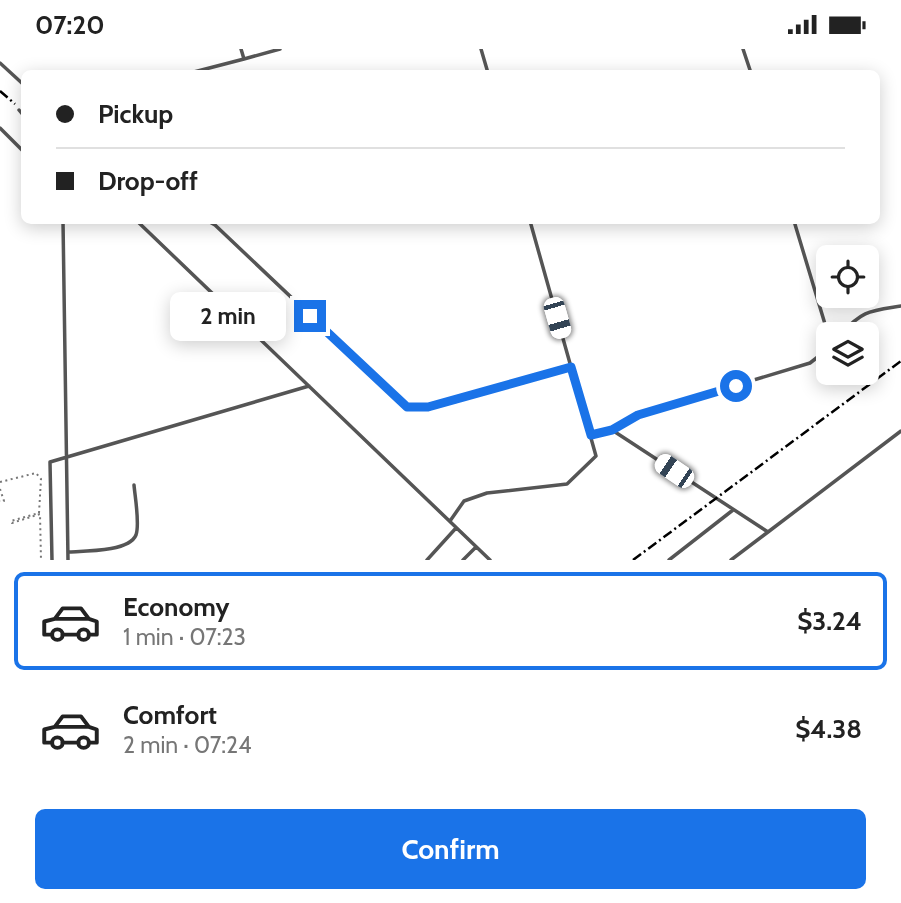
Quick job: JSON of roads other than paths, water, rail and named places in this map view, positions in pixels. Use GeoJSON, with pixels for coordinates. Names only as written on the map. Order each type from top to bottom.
{"type":"FeatureCollection","features":[{"type":"Feature","properties":{"kind":"lane"},"geometry":{"type":"LineString","coordinates":[[241,49],[244,59]]}},
{"type":"Feature","properties":{"kind":"lane"},"geometry":{"type":"LineString","coordinates":[[202,70],[280,49]]}},
{"type":"Feature","properties":{"kind":"lane"},"geometry":{"type":"LineString","coordinates":[[481,49],[487,70]]}},
{"type":"Feature","properties":{"kind":"lane"},"geometry":{"type":"LineString","coordinates":[[743,49],[750,70]]}},
{"type":"Feature","properties":{"kind":"lane"},"geometry":{"type":"LineString","coordinates":[[0,63],[21,82]]}},
{"type":"Feature","properties":{"kind":"lane"},"geometry":{"type":"LineString","coordinates":[[0,128],[21,149]]}},
{"type":"Feature","properties":{"kind":"lane"},"geometry":{"type":"LineString","coordinates":[[63,224],[68,560]]}},
{"type":"Feature","properties":{"kind":"lane"},"geometry":{"type":"LineString","coordinates":[[140,224],[490,560]]}},
{"type":"Feature","properties":{"kind":"lane"},"geometry":{"type":"LineString","coordinates":[[213,224],[407,407],[428,407],[571,367]]}},
{"type":"Feature","properties":{"kind":"lane"},"geometry":{"type":"LineString","coordinates":[[450,522],[464,501],[487,493],[567,484],[596,456],[531,224]]}},
{"type":"Feature","properties":{"kind":"lane"},"geometry":{"type":"LineString","coordinates":[[795,224],[824,322]]}},
{"type":"Feature","properties":{"kind":"lane"},"geometry":{"type":"LineString","coordinates":[[852,322],[856,317],[872,311],[901,306]]}},
{"type":"Feature","properties":{"kind":"lane"},"geometry":{"type":"LineString","coordinates":[[591,435],[612,430],[638,415],[810,363],[816,358]]}},
{"type":"Feature","properties":{"kind":"lane"},"geometry":{"type":"LineString","coordinates":[[52,560],[50,463],[66,456],[309,386]]}},
{"type":"Feature","properties":{"kind":"lane"},"geometry":{"type":"LineString","coordinates":[[612,430],[768,532]]}},
{"type":"Feature","properties":{"kind":"lane"},"geometry":{"type":"LineString","coordinates":[[731,560],[901,432]]}},
{"type":"Feature","properties":{"kind":"lane"},"geometry":{"type":"LineString","coordinates":[[68,552],[118,548],[129,544],[136,535],[134,485]]}},
{"type":"Feature","properties":{"kind":"lane"},"geometry":{"type":"LineString","coordinates":[[669,560],[733,510]]}},
{"type":"Feature","properties":{"kind":"lane"},"geometry":{"type":"LineString","coordinates":[[427,560],[456,528]]}},
{"type":"Feature","properties":{"kind":"lane"},"geometry":{"type":"LineString","coordinates":[[463,560],[476,547]]}},
{"type":"Feature","properties":{"kind":"railway"},"geometry":{"type":"LineString","coordinates":[[0,91],[15,104]]}},
{"type":"Feature","properties":{"kind":"railway"},"geometry":{"type":"LineString","coordinates":[[633,560],[901,361]]}}]}
